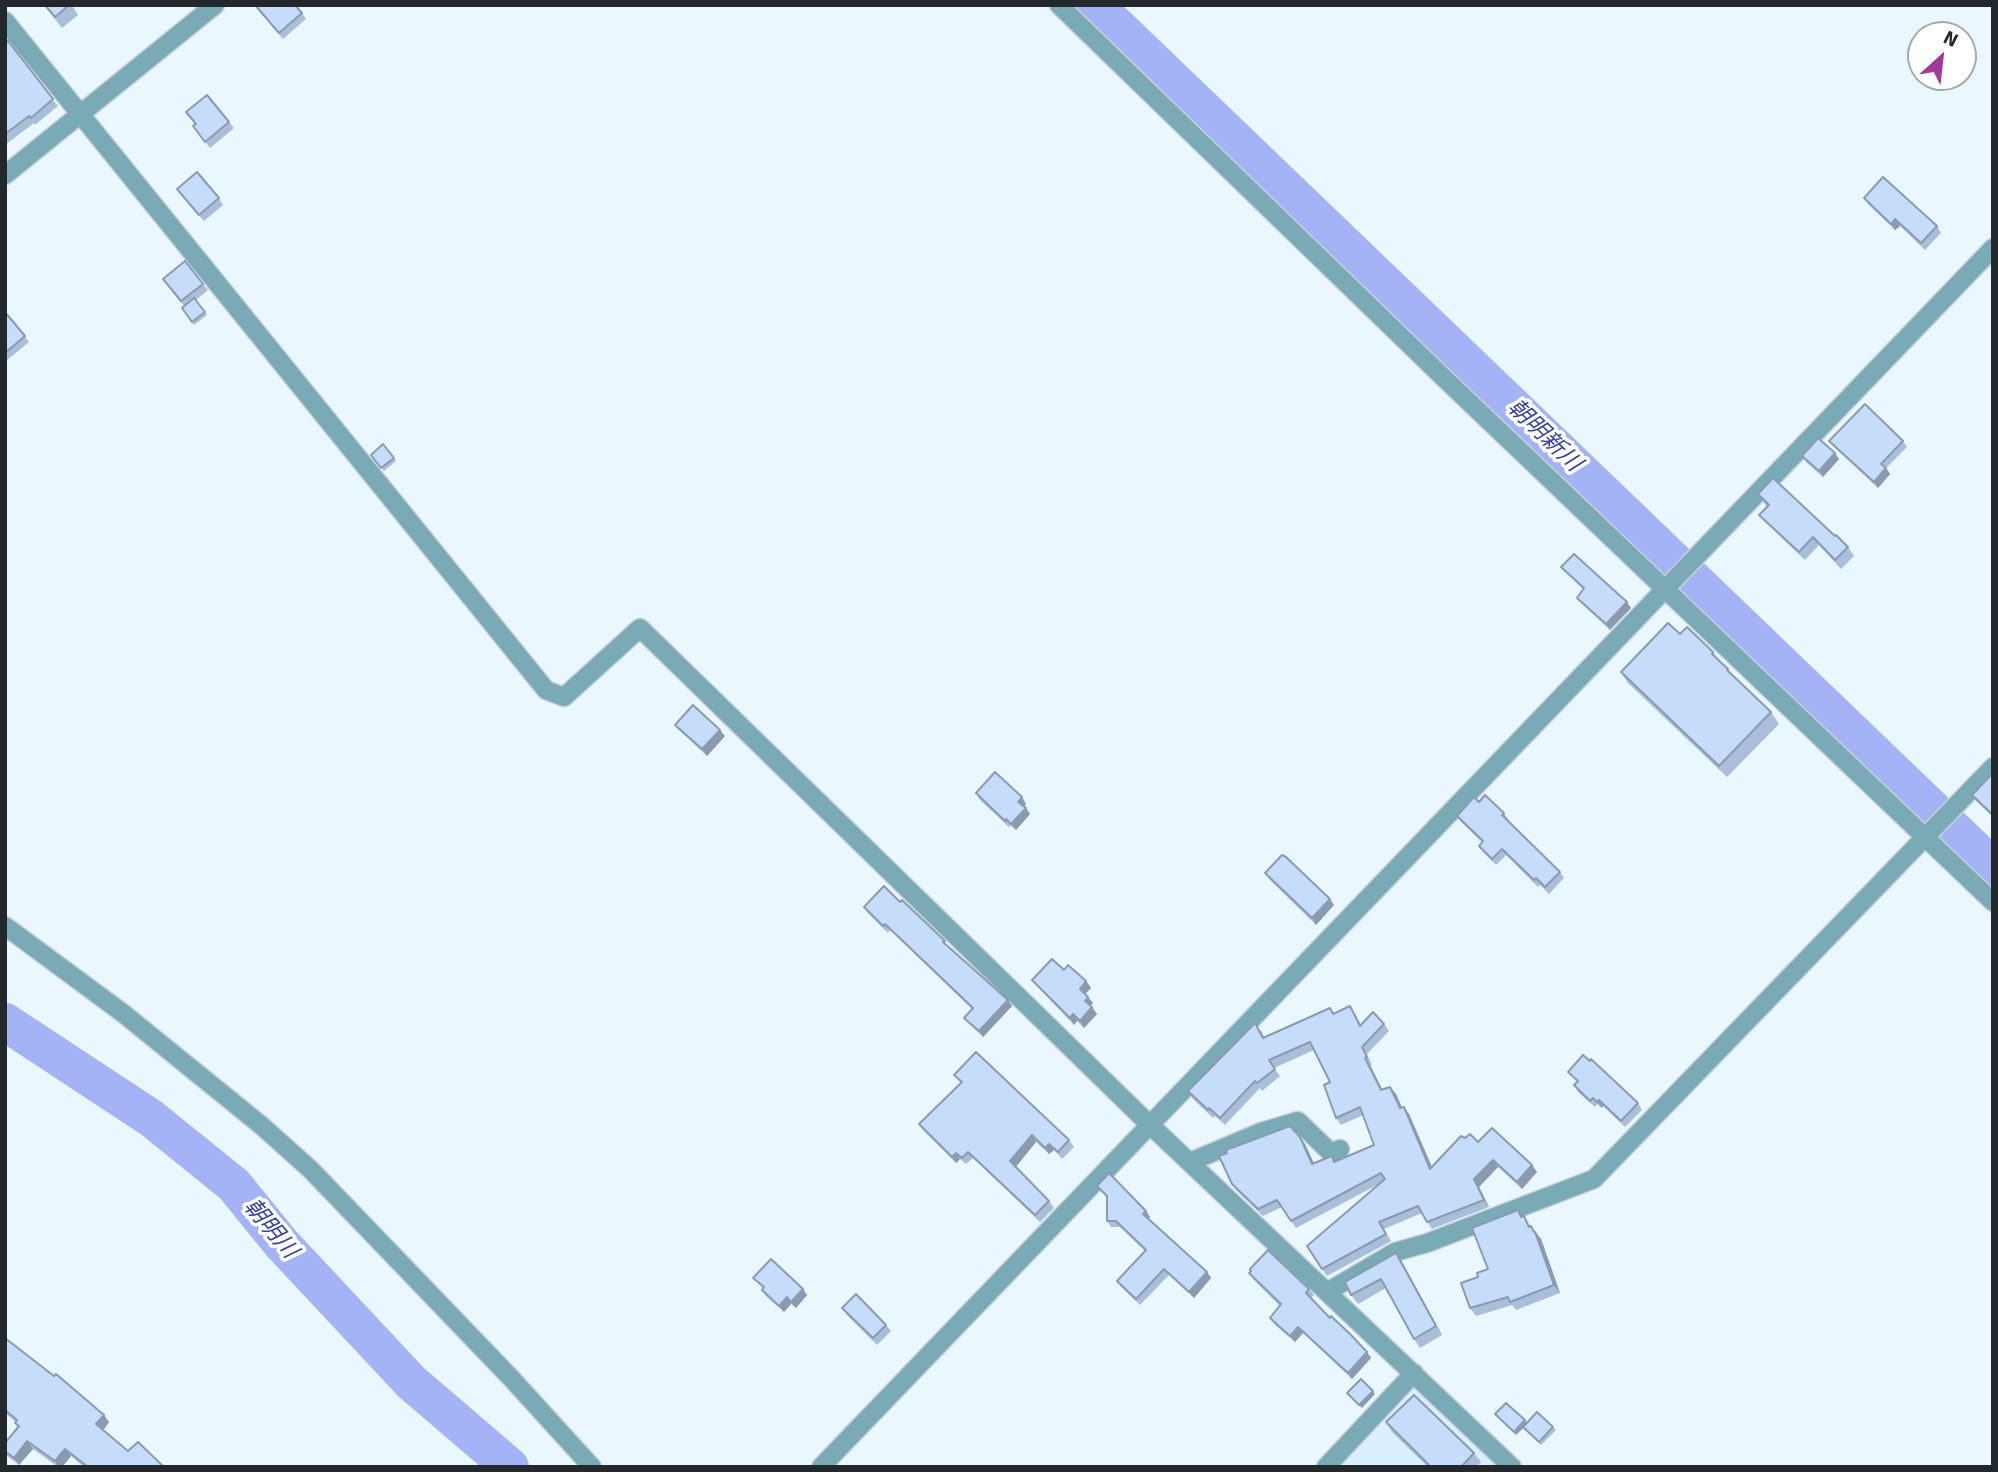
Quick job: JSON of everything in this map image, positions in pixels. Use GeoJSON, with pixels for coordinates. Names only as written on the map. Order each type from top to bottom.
{"type":"FeatureCollection","features":[{"type":"Feature","properties":{"kind":"street"},"geometry":{"type":"LineString","coordinates":[[5,175],[215,5]]}},
{"type":"Feature","properties":{"kind":"street"},"geometry":{"type":"LineString","coordinates":[[1059,5],[1666,590],[1930,832],[1993,902]]}},
{"type":"Feature","properties":{"kind":"street"},"geometry":{"type":"LineString","coordinates":[[5,21],[546,690],[564,697],[640,628],[1149,1124],[1512,1467]]}},
{"type":"Feature","properties":{"kind":"street"},"geometry":{"type":"LineString","coordinates":[[821,1467],[1993,248]]}},
{"type":"Feature","properties":{"kind":"street"},"geometry":{"type":"LineString","coordinates":[[1327,1292],[1395,1252],[1427,1243],[1594,1179],[1993,768]]}},
{"type":"Feature","properties":{"kind":"street"},"geometry":{"type":"LineString","coordinates":[[5,926],[124,1014],[262,1126],[311,1170],[502,1368],[592,1467]]}},
{"type":"Feature","properties":{"kind":"street"},"geometry":{"type":"LineString","coordinates":[[1190,1163],[1261,1132],[1298,1121],[1331,1153],[1340,1149]]}},
{"type":"Feature","properties":{"kind":"street"},"geometry":{"type":"LineString","coordinates":[[1326,1467],[1414,1373]]}},
{"type":"Feature","properties":{"kind":"shaded area"},"geometry":{"type":"Polygon","coordinates":[[[1413,1385],[1498,1467],[1334,1467],[1413,1385]]]}},
{"type":"Feature","properties":{"kind":"building"},"geometry":{"type":"Polygon","coordinates":[[[45,5],[69,5],[55,17],[45,5]]]}},
{"type":"Feature","properties":{"kind":"building"},"geometry":{"type":"Polygon","coordinates":[[[255,5],[295,5],[302,13],[279,33],[255,5]]]}},
{"type":"Feature","properties":{"kind":"building"},"geometry":{"type":"Polygon","coordinates":[[[8,41],[53,99],[31,118],[29,116],[5,134],[5,44],[8,41]]]}},
{"type":"Feature","properties":{"kind":"building"},"geometry":{"type":"Polygon","coordinates":[[[207,95],[229,122],[205,142],[186,112],[207,95]]]}},
{"type":"Feature","properties":{"kind":"building"},"geometry":{"type":"Polygon","coordinates":[[[197,172],[219,198],[199,215],[177,189],[197,172]]]}},
{"type":"Feature","properties":{"kind":"building"},"geometry":{"type":"Polygon","coordinates":[[[1883,177],[1937,226],[1921,243],[1895,219],[1891,224],[1864,198],[1883,177]]]}},
{"type":"Feature","properties":{"kind":"building"},"geometry":{"type":"Polygon","coordinates":[[[185,261],[203,284],[181,301],[163,279],[185,261]]]}},
{"type":"Feature","properties":{"kind":"building"},"geometry":{"type":"Polygon","coordinates":[[[194,298],[205,312],[192,322],[182,308],[194,298]]]}},
{"type":"Feature","properties":{"kind":"building"},"geometry":{"type":"Polygon","coordinates":[[[5,312],[25,336],[5,353],[5,312]]]}},
{"type":"Feature","properties":{"kind":"building"},"geometry":{"type":"Polygon","coordinates":[[[1865,404],[1903,441],[1881,464],[1886,468],[1874,482],[1829,441],[1865,404]]]}},
{"type":"Feature","properties":{"kind":"building"},"geometry":{"type":"Polygon","coordinates":[[[1818,438],[1835,453],[1819,471],[1802,456],[1818,438]]]}},
{"type":"Feature","properties":{"kind":"building"},"geometry":{"type":"Polygon","coordinates":[[[383,444],[394,458],[381,468],[371,455],[383,444]]]}},
{"type":"Feature","properties":{"kind":"building"},"geometry":{"type":"Polygon","coordinates":[[[1773,478],[1848,547],[1835,560],[1813,537],[1799,552],[1759,515],[1769,505],[1758,494],[1773,478]]]}},
{"type":"Feature","properties":{"kind":"building"},"geometry":{"type":"Polygon","coordinates":[[[1574,554],[1627,602],[1606,624],[1577,598],[1584,588],[1561,567],[1574,554]]]}},
{"type":"Feature","properties":{"kind":"building"},"geometry":{"type":"Polygon","coordinates":[[[1668,623],[1680,634],[1687,627],[1771,712],[1719,766],[1621,672],[1668,623]]]}},
{"type":"Feature","properties":{"kind":"building"},"geometry":{"type":"Polygon","coordinates":[[[693,705],[720,730],[702,749],[675,725],[693,705]]]}},
{"type":"Feature","properties":{"kind":"building"},"geometry":{"type":"Polygon","coordinates":[[[995,772],[1022,797],[1018,802],[1026,808],[1011,824],[976,793],[995,772]]]}},
{"type":"Feature","properties":{"kind":"building"},"geometry":{"type":"Polygon","coordinates":[[[1993,773],[1993,815],[1972,795],[1993,773]]]}},
{"type":"Feature","properties":{"kind":"building"},"geometry":{"type":"Polygon","coordinates":[[[1485,795],[1560,872],[1545,887],[1502,849],[1492,859],[1479,846],[1483,841],[1457,816],[1474,797],[1479,802],[1485,795]]]}},
{"type":"Feature","properties":{"kind":"building"},"geometry":{"type":"Polygon","coordinates":[[[1282,855],[1330,899],[1312,918],[1265,873],[1282,855]]]}},
{"type":"Feature","properties":{"kind":"building"},"geometry":{"type":"Polygon","coordinates":[[[884,886],[1008,1000],[979,1031],[964,1018],[973,1008],[864,907],[884,886]]]}},
{"type":"Feature","properties":{"kind":"building"},"geometry":{"type":"Polygon","coordinates":[[[1052,959],[1064,970],[1068,965],[1086,981],[1080,989],[1088,997],[1085,1001],[1092,1007],[1080,1021],[1073,1014],[1070,1018],[1032,980],[1052,959]]]}},
{"type":"Feature","properties":{"kind":"building"},"geometry":{"type":"Polygon","coordinates":[[[1350,1006],[1360,1026],[1373,1012],[1384,1024],[1362,1047],[1367,1057],[1365,1058],[1381,1090],[1390,1087],[1400,1108],[1404,1107],[1430,1169],[1461,1136],[1465,1138],[1470,1134],[1478,1142],[1492,1128],[1532,1165],[1517,1182],[1493,1160],[1474,1179],[1484,1200],[1427,1222],[1418,1206],[1379,1222],[1386,1234],[1322,1269],[1307,1246],[1385,1179],[1381,1173],[1291,1221],[1277,1200],[1258,1209],[1232,1184],[1219,1156],[1227,1153],[1226,1150],[1290,1126],[1300,1137],[1312,1164],[1332,1156],[1334,1162],[1374,1145],[1360,1107],[1336,1118],[1324,1085],[1330,1082],[1310,1042],[1269,1060],[1275,1069],[1257,1083],[1255,1081],[1220,1118],[1188,1091],[1255,1023],[1263,1038],[1330,1008],[1333,1014],[1350,1006]]]}},
{"type":"Feature","properties":{"kind":"building"},"geometry":{"type":"Polygon","coordinates":[[[976,1052],[1069,1140],[1058,1152],[1049,1144],[1045,1148],[1032,1135],[1010,1161],[1049,1201],[1035,1215],[968,1152],[962,1158],[956,1153],[952,1157],[919,1124],[962,1082],[954,1075],[976,1052]]]}},
{"type":"Feature","properties":{"kind":"building"},"geometry":{"type":"Polygon","coordinates":[[[1583,1055],[1590,1061],[1591,1059],[1638,1103],[1621,1121],[1599,1100],[1597,1102],[1593,1098],[1590,1101],[1574,1085],[1578,1081],[1568,1072],[1583,1055]]]}},
{"type":"Feature","properties":{"kind":"building"},"geometry":{"type":"Polygon","coordinates":[[[1109,1173],[1146,1211],[1143,1214],[1207,1272],[1189,1292],[1164,1269],[1136,1299],[1117,1281],[1146,1250],[1116,1221],[1107,1221],[1107,1196],[1097,1186],[1109,1173]]]}},
{"type":"Feature","properties":{"kind":"building"},"geometry":{"type":"Polygon","coordinates":[[[1518,1210],[1535,1232],[1554,1285],[1510,1302],[1508,1297],[1470,1308],[1461,1283],[1478,1277],[1477,1273],[1488,1269],[1472,1228],[1518,1210]]]}},
{"type":"Feature","properties":{"kind":"building"},"geometry":{"type":"Polygon","coordinates":[[[1268,1250],[1309,1289],[1306,1293],[1330,1318],[1331,1316],[1367,1352],[1348,1373],[1298,1327],[1290,1336],[1270,1318],[1281,1304],[1249,1273],[1268,1250]]]}},
{"type":"Feature","properties":{"kind":"building"},"geometry":{"type":"Polygon","coordinates":[[[1396,1253],[1436,1326],[1414,1339],[1381,1279],[1351,1295],[1345,1282],[1396,1253]]]}},
{"type":"Feature","properties":{"kind":"building"},"geometry":{"type":"Polygon","coordinates":[[[771,1259],[803,1289],[791,1302],[787,1297],[779,1306],[753,1278],[771,1259]]]}},
{"type":"Feature","properties":{"kind":"building"},"geometry":{"type":"Polygon","coordinates":[[[856,1294],[886,1325],[873,1338],[842,1308],[856,1294]]]}},
{"type":"Feature","properties":{"kind":"building"},"geometry":{"type":"Polygon","coordinates":[[[5,1338],[54,1376],[56,1374],[104,1415],[96,1424],[128,1451],[138,1442],[164,1467],[88,1467],[65,1449],[55,1461],[27,1441],[14,1458],[5,1451],[5,1443],[19,1426],[15,1423],[17,1420],[5,1410],[5,1338]]]}},
{"type":"Feature","properties":{"kind":"building"},"geometry":{"type":"Polygon","coordinates":[[[1361,1379],[1373,1391],[1359,1405],[1347,1393],[1361,1379]]]}},
{"type":"Feature","properties":{"kind":"building"},"geometry":{"type":"Polygon","coordinates":[[[1414,1395],[1474,1453],[1461,1467],[1431,1467],[1386,1422],[1414,1395]]]}},
{"type":"Feature","properties":{"kind":"building"},"geometry":{"type":"Polygon","coordinates":[[[1506,1403],[1525,1420],[1514,1432],[1495,1414],[1506,1403]]]}},
{"type":"Feature","properties":{"kind":"building"},"geometry":{"type":"Polygon","coordinates":[[[1537,1412],[1553,1427],[1539,1442],[1523,1427],[1537,1412]]]}},
{"type":"Feature","properties":{"kind":"waterway","name":"朝明新川"},"geometry":{"type":"LineString","coordinates":[[1095,5],[1993,867]]}},
{"type":"Feature","properties":{"kind":"waterway","name":"朝明川"},"geometry":{"type":"LineString","coordinates":[[5,1022],[151,1118],[234,1185],[281,1243],[411,1382],[510,1467]]}}]}
